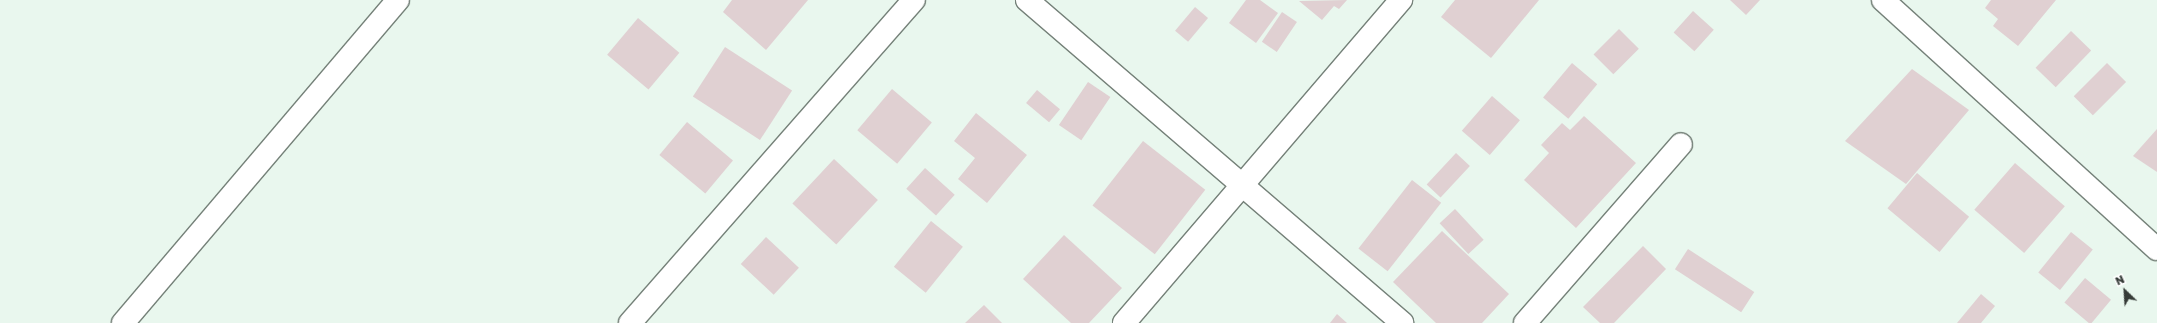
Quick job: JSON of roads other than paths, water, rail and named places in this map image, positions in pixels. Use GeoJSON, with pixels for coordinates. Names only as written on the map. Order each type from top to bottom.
{"type":"FeatureCollection","features":[{"type":"Feature","properties":{"kind":"street"},"geometry":{"type":"LineString","coordinates":[[123,323],[398,0]]}},
{"type":"Feature","properties":{"kind":"street"},"geometry":{"type":"LineString","coordinates":[[630,323],[914,0]]}},
{"type":"Feature","properties":{"kind":"street"},"geometry":{"type":"LineString","coordinates":[[1027,0],[1402,323]]}},
{"type":"Feature","properties":{"kind":"street"},"geometry":{"type":"LineString","coordinates":[[1124,323],[1240,183],[1401,0]]}},
{"type":"Feature","properties":{"kind":"street"},"geometry":{"type":"LineString","coordinates":[[1883,0],[2157,249]]}},
{"type":"Feature","properties":{"kind":"street"},"geometry":{"type":"LineString","coordinates":[[1525,323],[1681,144]]}}]}
